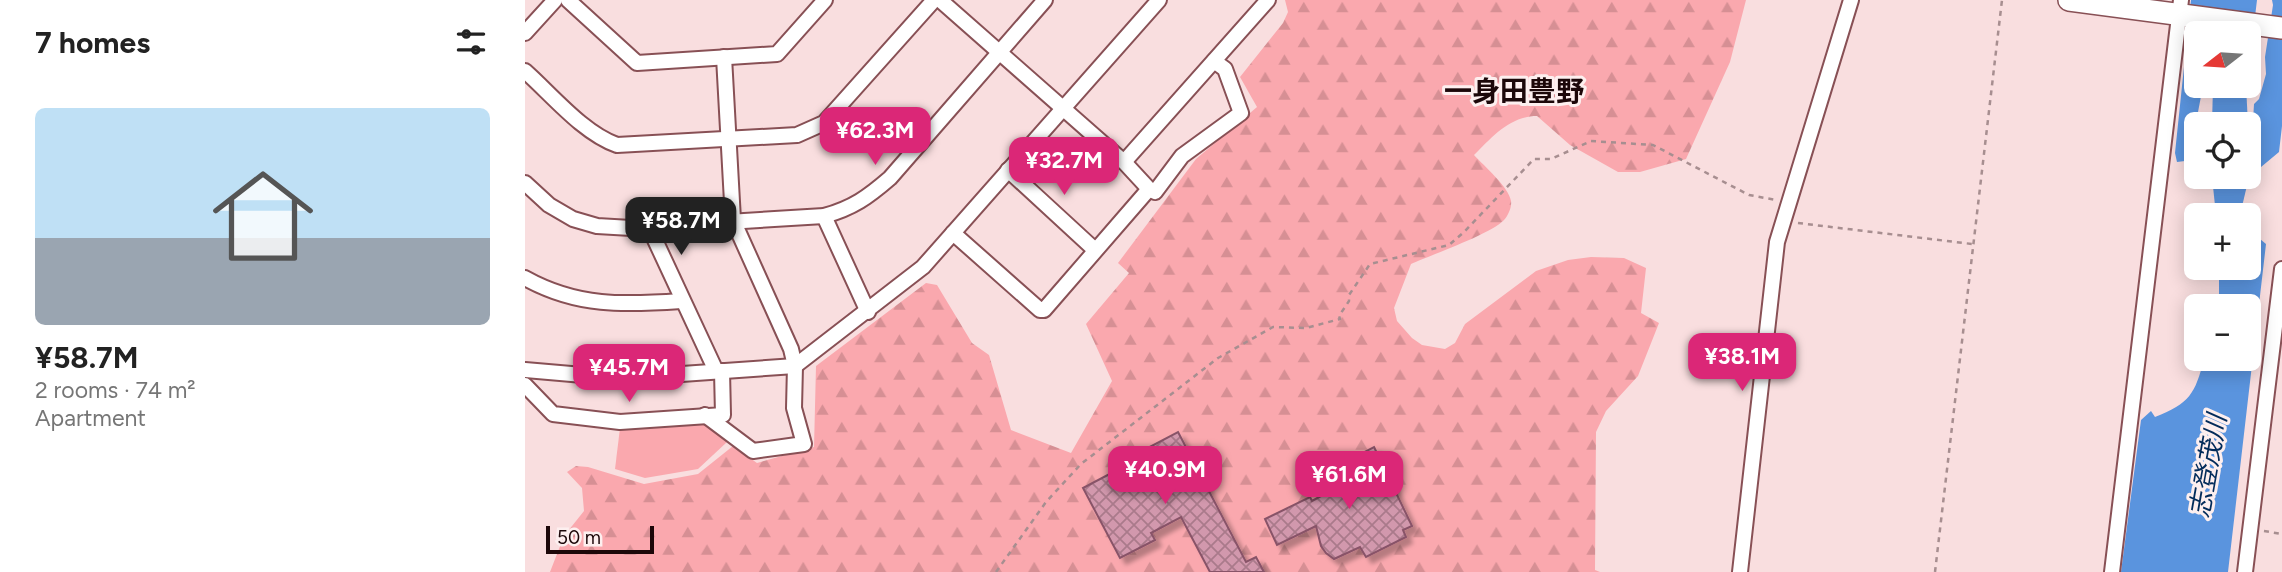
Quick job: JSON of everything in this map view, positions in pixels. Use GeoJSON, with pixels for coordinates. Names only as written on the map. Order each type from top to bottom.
{"type":"FeatureCollection","features":[{"type":"Feature","properties":{"kind":"main road"},"geometry":{"type":"LineString","coordinates":[[2069,0],[2181,7],[2282,28]]}},
{"type":"Feature","properties":{"kind":"street"},"geometry":{"type":"LineString","coordinates":[[525,33],[555,0]]}},
{"type":"Feature","properties":{"kind":"street"},"geometry":{"type":"LineString","coordinates":[[568,0],[637,63],[777,54],[825,0]]}},
{"type":"Feature","properties":{"kind":"street"},"geometry":{"type":"LineString","coordinates":[[525,71],[591,132],[604,141],[617,145],[797,135],[824,123],[934,0]]}},
{"type":"Feature","properties":{"kind":"street"},"geometry":{"type":"LineString","coordinates":[[940,0],[1155,192],[1182,156],[1241,113],[1225,69],[1214,61]]}},
{"type":"Feature","properties":{"kind":"street"},"geometry":{"type":"LineString","coordinates":[[525,183],[549,205],[573,219],[597,226],[649,227],[824,216],[859,203],[890,178],[1045,0]]}},
{"type":"Feature","properties":{"kind":"street"},"geometry":{"type":"LineString","coordinates":[[525,370],[639,377],[795,366],[923,267],[1159,0]]}},
{"type":"Feature","properties":{"kind":"street"},"geometry":{"type":"LineString","coordinates":[[1124,162],[1267,0]]}},
{"type":"Feature","properties":{"kind":"street"},"geometry":{"type":"LineString","coordinates":[[1740,572],[1777,242],[1851,0]]}},
{"type":"Feature","properties":{"kind":"street"},"geometry":{"type":"LineString","coordinates":[[2112,572],[2181,7]]}},
{"type":"Feature","properties":{"kind":"street"},"geometry":{"type":"LineString","coordinates":[[705,415],[753,451],[804,444],[794,408],[795,366],[791,349],[733,220],[724,57]]}},
{"type":"Feature","properties":{"kind":"street"},"geometry":{"type":"LineString","coordinates":[[1008,170],[1095,250]]}},
{"type":"Feature","properties":{"kind":"street"},"geometry":{"type":"LineString","coordinates":[[953,233],[1040,310],[1044,310],[1149,189]]}},
{"type":"Feature","properties":{"kind":"street"},"geometry":{"type":"LineString","coordinates":[[824,216],[868,312]]}},
{"type":"Feature","properties":{"kind":"street"},"geometry":{"type":"LineString","coordinates":[[525,385],[553,414],[620,422],[723,415],[719,371],[681,301],[649,227]]}},
{"type":"Feature","properties":{"kind":"street"},"geometry":{"type":"LineString","coordinates":[[2245,572],[2282,269]]}},
{"type":"Feature","properties":{"kind":"street"},"geometry":{"type":"LineString","coordinates":[[525,278],[544,289],[569,298],[637,304],[681,301]]}},
{"type":"Feature","properties":{"kind":"path"},"geometry":{"type":"LineString","coordinates":[[1935,572],[2002,0]]}},
{"type":"Feature","properties":{"kind":"path"},"geometry":{"type":"LineString","coordinates":[[996,572],[1046,502],[1081,464],[1180,386],[1218,358],[1273,327],[1306,328],[1340,319],[1349,295],[1370,264],[1449,245],[1534,159],[1551,159],[1591,141],[1653,145],[1749,195],[1788,203]]}},
{"type":"Feature","properties":{"kind":"path"},"geometry":{"type":"LineString","coordinates":[[1782,221],[1972,243]]}},
{"type":"Feature","properties":{"kind":"path"},"geometry":{"type":"LineString","coordinates":[[2250,529],[2282,534]]}},
{"type":"Feature","properties":{"kind":"green space"},"geometry":{"type":"Polygon","coordinates":[[[1285,0],[1746,0],[1730,62],[1686,159],[1640,172],[1618,172],[1570,145],[1537,116],[1510,124],[1474,155],[1509,195],[1511,206],[1507,216],[1487,232],[1411,264],[1394,308],[1397,321],[1412,338],[1422,345],[1445,349],[1455,343],[1465,324],[1536,271],[1568,260],[1591,257],[1624,258],[1646,268],[1641,313],[1659,323],[1638,376],[1606,411],[1596,432],[1595,570],[1600,572],[550,572],[564,536],[584,511],[582,488],[567,472],[576,466],[588,467],[644,484],[698,474],[733,446],[757,463],[814,447],[816,366],[926,283],[937,285],[972,343],[989,355],[1011,430],[1071,453],[1112,381],[1086,324],[1129,273],[1118,263],[1196,159],[1257,107],[1240,77],[1283,23],[1288,12],[1285,0]]]}},
{"type":"Feature","properties":{"kind":"green space"},"geometry":{"type":"Polygon","coordinates":[[[693,421],[704,424],[727,442],[698,469],[645,478],[615,469],[620,428],[693,421]]]}},
{"type":"Feature","properties":{"kind":"water"},"geometry":{"type":"Polygon","coordinates":[[[2191,0],[2257,0],[2254,21],[2189,21],[2191,0]]]}},
{"type":"Feature","properties":{"kind":"water"},"geometry":{"type":"Polygon","coordinates":[[[2272,0],[2282,0],[2282,126],[2279,152],[2261,167],[2261,112],[2254,112],[2254,104],[2261,98],[2266,74],[2265,57],[2272,0]]]}},
{"type":"Feature","properties":{"kind":"water"},"geometry":{"type":"Polygon","coordinates":[[[2184,67],[2184,98],[2201,98],[2198,112],[2184,112],[2184,161],[2177,162],[2175,153],[2184,67]]]}},
{"type":"Feature","properties":{"kind":"water"},"geometry":{"type":"Polygon","coordinates":[[[2213,98],[2247,98],[2247,112],[2212,112],[2213,98]]]}},
{"type":"Feature","properties":{"kind":"water"},"geometry":{"type":"Polygon","coordinates":[[[2213,189],[2246,189],[2243,203],[2215,203],[2213,189]]]}},
{"type":"Feature","properties":{"kind":"water"},"geometry":{"type":"Polygon","coordinates":[[[2261,240],[2266,244],[2260,294],[2219,294],[2219,280],[2261,280],[2261,240]]]}},
{"type":"Feature","properties":{"kind":"water","name":"志登茂川"},"geometry":{"type":"Polygon","coordinates":[[[2200,371],[2251,371],[2228,572],[2121,572],[2141,420],[2151,411],[2155,417],[2184,402],[2200,371]]]}},
{"type":"Feature","properties":{"kind":"building"},"geometry":{"type":"Polygon","coordinates":[[[1178,432],[1246,562],[1256,557],[1264,572],[1210,572],[1181,517],[1151,533],[1155,540],[1120,558],[1083,488],[1123,467],[1121,462],[1178,432]]]}},
{"type":"Feature","properties":{"kind":"building"},"geometry":{"type":"Polygon","coordinates":[[[1374,447],[1412,526],[1403,530],[1406,537],[1366,557],[1360,547],[1334,559],[1321,546],[1316,526],[1277,545],[1265,519],[1310,497],[1312,501],[1332,490],[1324,473],[1374,447]]]}},
{"type":"Feature","properties":{"kind":"district","name":"一身田豊野"},"geometry":{"type":"Point","coordinates":[1514,91]}}]}
